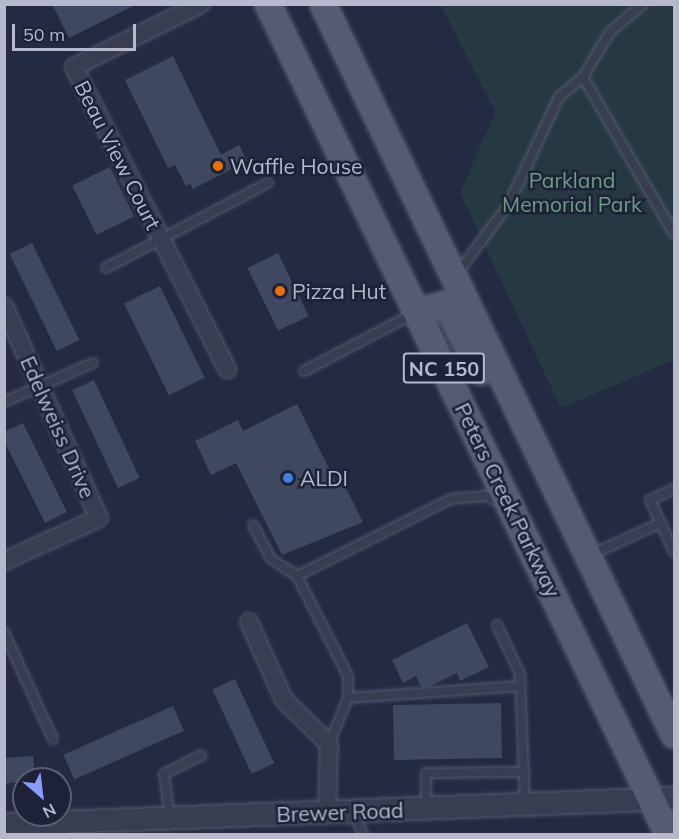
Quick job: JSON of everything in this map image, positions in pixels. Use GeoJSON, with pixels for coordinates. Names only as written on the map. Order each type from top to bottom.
{"type":"FeatureCollection","features":[{"type":"Feature","properties":{"kind":"main road","name":"Peters Creek Parkway"},"geometry":{"type":"LineString","coordinates":[[268,4],[510,505],[664,799],[668,834]]}},
{"type":"Feature","properties":{"kind":"main road","name":"NC 150"},"geometry":{"type":"LineString","coordinates":[[323,4],[586,551],[672,721]]}},
{"type":"Feature","properties":{"kind":"main road"},"geometry":{"type":"LineString","coordinates":[[417,312],[446,304],[489,389],[586,551]]}},
{"type":"Feature","properties":{"kind":"street","name":"Beau View Court"},"geometry":{"type":"LineString","coordinates":[[201,4],[74,67],[227,369]]}},
{"type":"Feature","properties":{"kind":"street","name":"Edelweiss Drive"},"geometry":{"type":"LineString","coordinates":[[4,306],[99,518],[4,561]]}},
{"type":"Feature","properties":{"kind":"street"},"geometry":{"type":"LineString","coordinates":[[249,622],[284,700],[329,744],[327,812]]}},
{"type":"Feature","properties":{"kind":"street","name":"Brewer Road"},"geometry":{"type":"LineString","coordinates":[[4,824],[31,829],[170,818],[664,799]]}},
{"type":"Feature","properties":{"kind":"lane"},"geometry":{"type":"LineString","coordinates":[[454,277],[509,204],[559,97],[583,77],[610,32],[643,4]]}},
{"type":"Feature","properties":{"kind":"lane"},"geometry":{"type":"LineString","coordinates":[[583,77],[675,234]]}},
{"type":"Feature","properties":{"kind":"lane"},"geometry":{"type":"LineString","coordinates":[[106,268],[268,183]]}},
{"type":"Feature","properties":{"kind":"lane"},"geometry":{"type":"LineString","coordinates":[[304,371],[417,312]]}},
{"type":"Feature","properties":{"kind":"lane"},"geometry":{"type":"LineString","coordinates":[[4,402],[93,363]]}},
{"type":"Feature","properties":{"kind":"lane"},"geometry":{"type":"LineString","coordinates":[[675,489],[650,501],[675,552]]}},
{"type":"Feature","properties":{"kind":"lane"},"geometry":{"type":"LineString","coordinates":[[297,576],[451,499],[485,496],[510,505]]}},
{"type":"Feature","properties":{"kind":"lane"},"geometry":{"type":"LineString","coordinates":[[586,551],[661,523]]}},
{"type":"Feature","properties":{"kind":"lane"},"geometry":{"type":"LineString","coordinates":[[253,525],[271,559],[297,576],[348,676],[348,698],[329,744]]}},
{"type":"Feature","properties":{"kind":"lane"},"geometry":{"type":"LineString","coordinates":[[497,625],[521,686],[525,804]]}},
{"type":"Feature","properties":{"kind":"lane"},"geometry":{"type":"LineString","coordinates":[[4,632],[53,739]]}},
{"type":"Feature","properties":{"kind":"lane"},"geometry":{"type":"LineString","coordinates":[[348,698],[521,686]]}},
{"type":"Feature","properties":{"kind":"lane"},"geometry":{"type":"LineString","coordinates":[[170,818],[162,778],[202,755]]}},
{"type":"Feature","properties":{"kind":"lane"},"geometry":{"type":"LineString","coordinates":[[426,808],[426,774],[525,772]]}},
{"type":"Feature","properties":{"kind":"lane"},"geometry":{"type":"LineString","coordinates":[[352,811],[363,834]]}},
{"type":"Feature","properties":{"kind":"green space","name":"Parkland Memorial Park"},"geometry":{"type":"Polygon","coordinates":[[[441,5],[674,5],[674,360],[561,408],[460,193],[495,112],[441,5]]]}},
{"type":"Feature","properties":{"kind":"building"},"geometry":{"type":"Polygon","coordinates":[[[52,4],[137,4],[69,38],[52,4]]]}},
{"type":"Feature","properties":{"kind":"building"},"geometry":{"type":"Polygon","coordinates":[[[173,56],[221,155],[239,145],[247,161],[193,189],[190,184],[186,186],[175,165],[168,168],[125,80],[173,56]]]}},
{"type":"Feature","properties":{"kind":"building"},"geometry":{"type":"Polygon","coordinates":[[[110,167],[134,216],[96,235],[72,185],[110,167]]]}},
{"type":"Feature","properties":{"kind":"building"},"geometry":{"type":"Polygon","coordinates":[[[32,243],[79,340],[57,351],[10,254],[32,243]]]}},
{"type":"Feature","properties":{"kind":"building"},"geometry":{"type":"Polygon","coordinates":[[[278,253],[309,316],[278,331],[247,268],[278,253]]]}},
{"type":"Feature","properties":{"kind":"building"},"geometry":{"type":"Polygon","coordinates":[[[160,286],[205,378],[169,395],[124,304],[160,286]]]}},
{"type":"Feature","properties":{"kind":"building"},"geometry":{"type":"Polygon","coordinates":[[[94,380],[140,478],[118,488],[72,390],[94,380]]]}},
{"type":"Feature","properties":{"kind":"building","name":"ALDI"},"geometry":{"type":"Polygon","coordinates":[[[297,404],[336,483],[342,480],[363,522],[282,555],[236,463],[211,475],[195,441],[238,420],[243,431],[297,404]]]}},
{"type":"Feature","properties":{"kind":"building"},"geometry":{"type":"Polygon","coordinates":[[[23,423],[67,512],[45,523],[4,441],[4,432],[23,423]]]}},
{"type":"Feature","properties":{"kind":"building"},"geometry":{"type":"Polygon","coordinates":[[[467,623],[489,667],[460,681],[457,673],[431,686],[421,687],[416,676],[403,683],[392,660],[467,623]]]}},
{"type":"Feature","properties":{"kind":"building"},"geometry":{"type":"Polygon","coordinates":[[[235,679],[274,763],[252,774],[212,690],[235,679]]]}},
{"type":"Feature","properties":{"kind":"building"},"geometry":{"type":"Polygon","coordinates":[[[501,703],[502,758],[394,760],[393,705],[501,703]]]}},
{"type":"Feature","properties":{"kind":"building"},"geometry":{"type":"Polygon","coordinates":[[[173,706],[184,731],[74,779],[72,767],[69,767],[63,755],[173,706]]]}},
{"type":"Feature","properties":{"kind":"building"},"geometry":{"type":"Polygon","coordinates":[[[33,756],[34,767],[12,767],[12,783],[4,784],[4,758],[33,756]]]}},
{"type":"Feature","properties":{"kind":"place","name":"Waffle House"},"geometry":{"type":"Point","coordinates":[218,166]}},
{"type":"Feature","properties":{"kind":"place","name":"Pizza Hut"},"geometry":{"type":"Point","coordinates":[280,291]}},
{"type":"Feature","properties":{"kind":"place","name":"ALDI"},"geometry":{"type":"Point","coordinates":[288,478]}}]}
